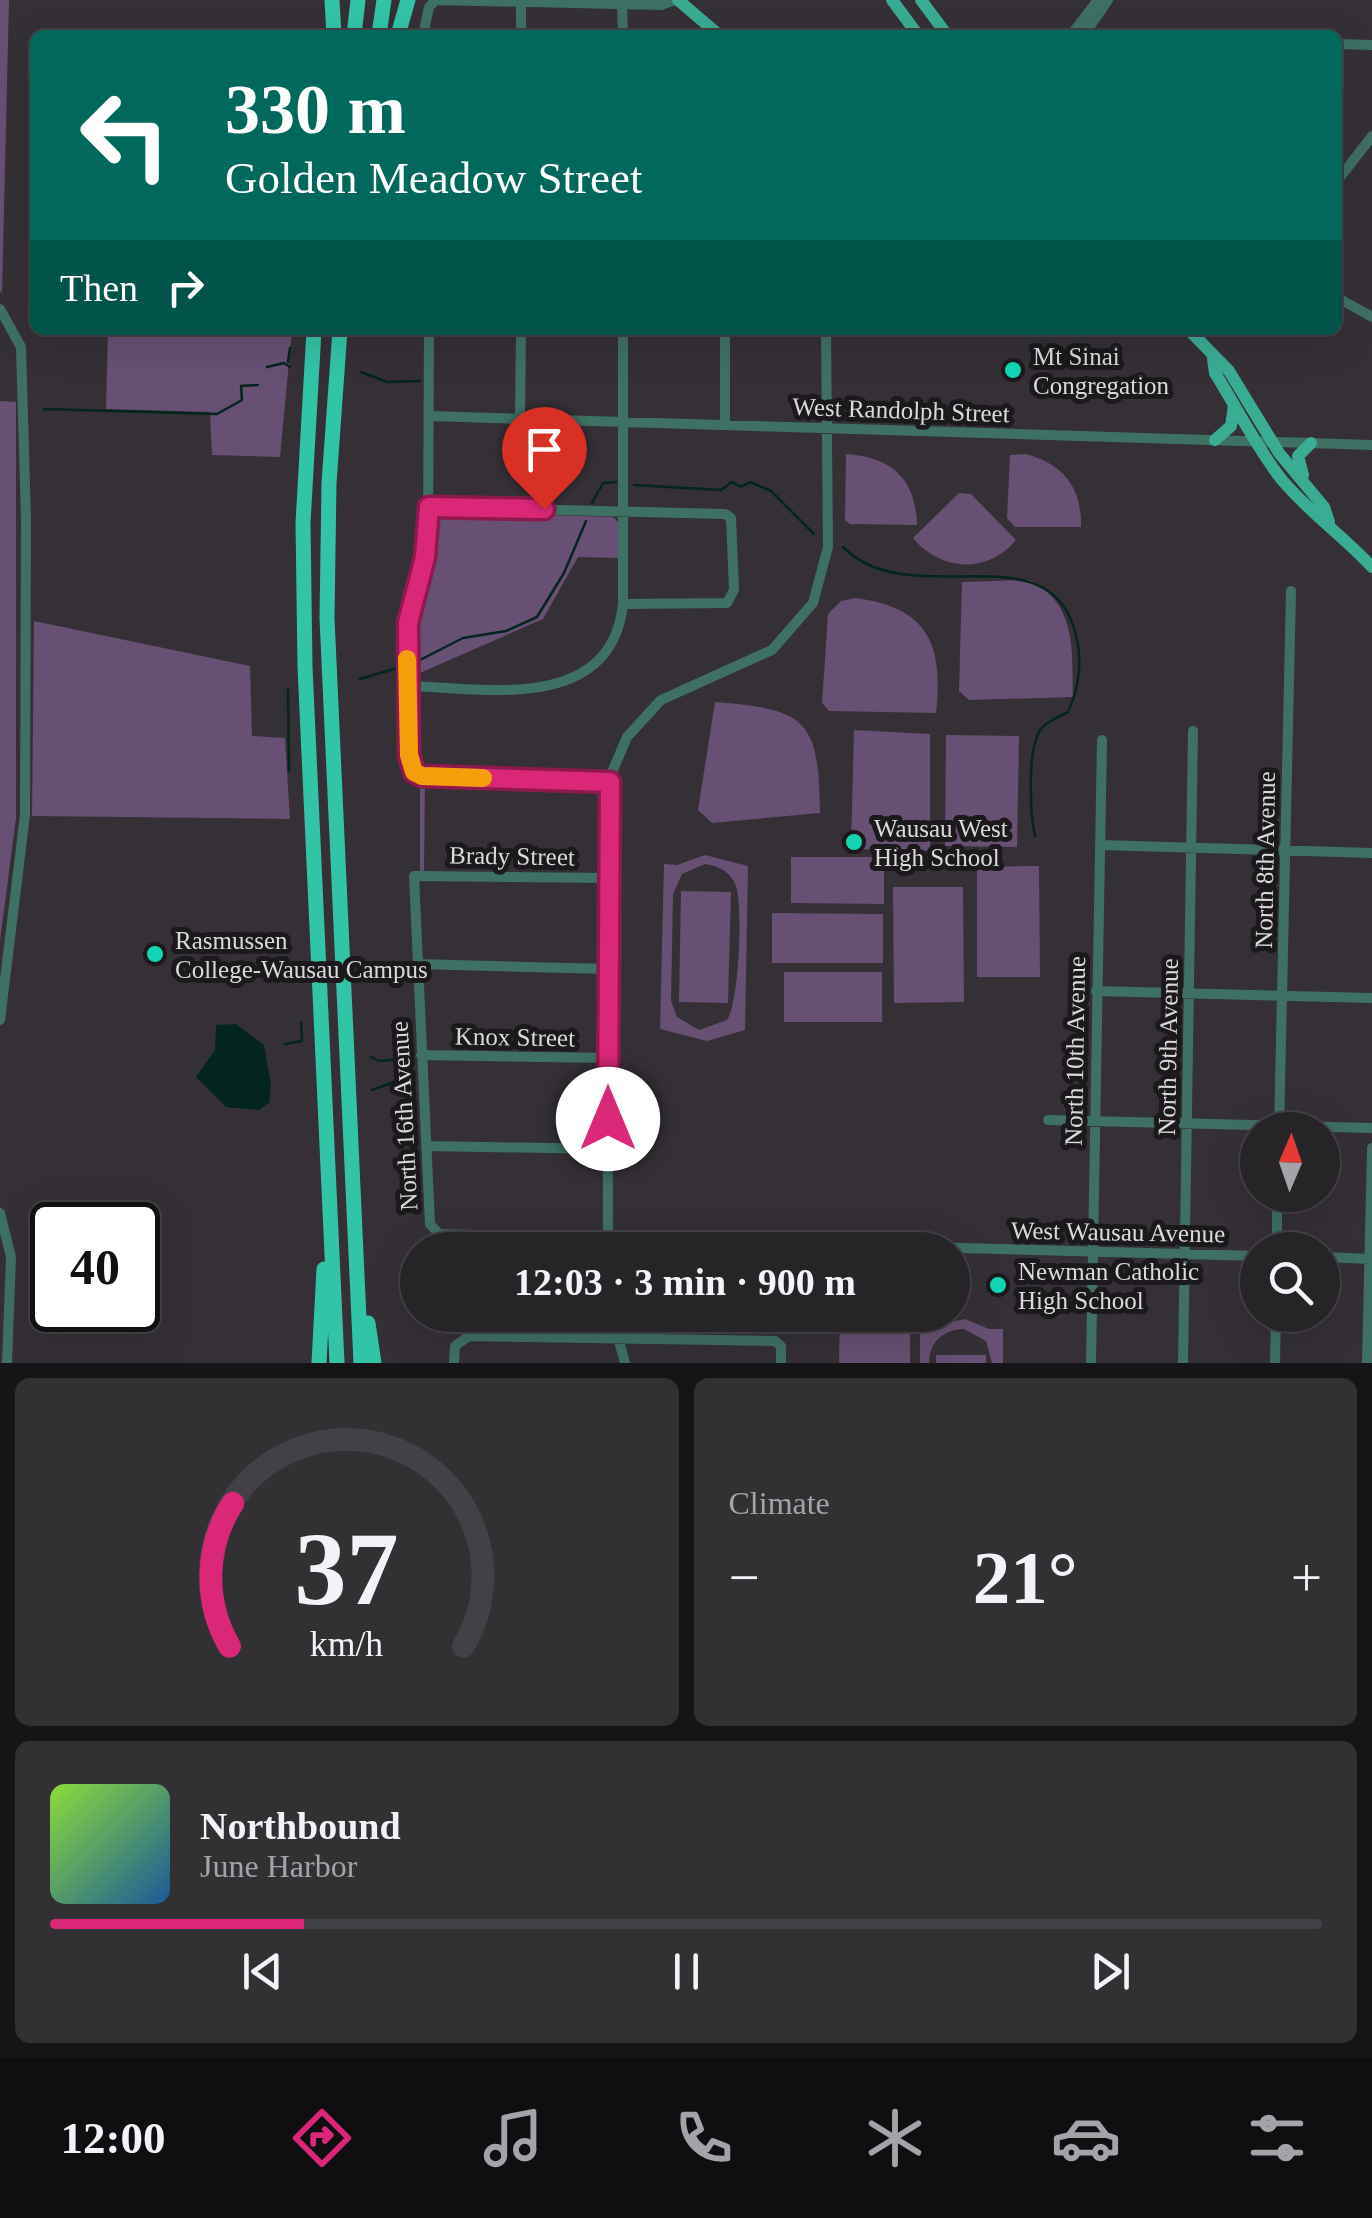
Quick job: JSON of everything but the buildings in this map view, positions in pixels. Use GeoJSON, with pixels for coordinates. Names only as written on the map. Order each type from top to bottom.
{"type":"FeatureCollection","features":[{"type":"Feature","properties":{"kind":"highway"},"geometry":{"type":"LineString","coordinates":[[332,0],[334,30]]}},
{"type":"Feature","properties":{"kind":"highway"},"geometry":{"type":"LineString","coordinates":[[355,30],[358,0]]}},
{"type":"Feature","properties":{"kind":"highway"},"geometry":{"type":"LineString","coordinates":[[379,30],[384,0]]}},
{"type":"Feature","properties":{"kind":"highway"},"geometry":{"type":"LineString","coordinates":[[390,30],[394,0]]}},
{"type":"Feature","properties":{"kind":"highway"},"geometry":{"type":"LineString","coordinates":[[399,30],[408,0]]}},
{"type":"Feature","properties":{"kind":"highway"},"geometry":{"type":"LineString","coordinates":[[314,335],[303,523],[304,634],[337,1363]]}},
{"type":"Feature","properties":{"kind":"highway"},"geometry":{"type":"LineString","coordinates":[[342,335],[334,408],[327,543],[328,645],[361,1363]]}},
{"type":"Feature","properties":{"kind":"highway"},"geometry":{"type":"LineString","coordinates":[[320,1363],[329,1210]]}},
{"type":"Feature","properties":{"kind":"highway"},"geometry":{"type":"LineString","coordinates":[[356,1215],[374,1363]]}},
{"type":"Feature","properties":{"kind":"main road"},"geometry":{"type":"LineString","coordinates":[[676,0],[712,30]]}},
{"type":"Feature","properties":{"kind":"main road"},"geometry":{"type":"LineString","coordinates":[[892,0],[914,30]]}},
{"type":"Feature","properties":{"kind":"main road"},"geometry":{"type":"LineString","coordinates":[[920,0],[943,30]]}},
{"type":"Feature","properties":{"kind":"main road"},"geometry":{"type":"LineString","coordinates":[[902,13],[921,30]]}},
{"type":"Feature","properties":{"kind":"main road"},"geometry":{"type":"LineString","coordinates":[[1193,335],[1229,371],[1271,441],[1313,495]]}},
{"type":"Feature","properties":{"kind":"main road"},"geometry":{"type":"LineString","coordinates":[[1212,358],[1215,373],[1256,441],[1311,512],[1329,522]]}},
{"type":"Feature","properties":{"kind":"main road"},"geometry":{"type":"LineString","coordinates":[[1215,440],[1231,426],[1234,402]]}},
{"type":"Feature","properties":{"kind":"main road"},"geometry":{"type":"LineString","coordinates":[[1311,443],[1302,448],[1297,464],[1329,522],[1372,567]]}},
{"type":"Feature","properties":{"kind":"street"},"geometry":{"type":"LineString","coordinates":[[425,30],[432,2],[661,5],[676,0]]}},
{"type":"Feature","properties":{"kind":"street"},"geometry":{"type":"LineString","coordinates":[[1075,30],[1098,0]]}},
{"type":"Feature","properties":{"kind":"street"},"geometry":{"type":"LineString","coordinates":[[1087,30],[1108,0]]}},
{"type":"Feature","properties":{"kind":"street"},"geometry":{"type":"LineString","coordinates":[[520,2],[521,30]]}},
{"type":"Feature","properties":{"kind":"street"},"geometry":{"type":"LineString","coordinates":[[622,4],[622,30]]}},
{"type":"Feature","properties":{"kind":"street"},"geometry":{"type":"LineString","coordinates":[[1342,44],[1372,44]]}},
{"type":"Feature","properties":{"kind":"street"},"geometry":{"type":"LineString","coordinates":[[1342,175],[1372,136]]}},
{"type":"Feature","properties":{"kind":"street"},"geometry":{"type":"LineString","coordinates":[[1342,300],[1372,317]]}},
{"type":"Feature","properties":{"kind":"street"},"geometry":{"type":"LineString","coordinates":[[0,308],[21,347],[26,501],[24,830],[0,1020]]}},
{"type":"Feature","properties":{"kind":"street"},"geometry":{"type":"LineString","coordinates":[[429,335],[429,507],[425,557],[408,623],[409,755],[414,772],[425,776],[610,782]]}},
{"type":"Feature","properties":{"kind":"street"},"geometry":{"type":"LineString","coordinates":[[520,418],[521,335]]}},
{"type":"Feature","properties":{"kind":"street"},"geometry":{"type":"LineString","coordinates":[[408,686],[530,690],[563,684],[603,653],[618,626],[623,604],[623,335]]}},
{"type":"Feature","properties":{"kind":"street"},"geometry":{"type":"LineString","coordinates":[[725,335],[725,424]]}},
{"type":"Feature","properties":{"kind":"street"},"geometry":{"type":"LineString","coordinates":[[608,1232],[610,782],[627,737],[660,700],[689,684],[755,660],[792,632],[821,586],[828,524],[826,335]]}},
{"type":"Feature","properties":{"kind":"street","name":"West Randolph Street"},"geometry":{"type":"LineString","coordinates":[[429,416],[1372,445]]}},
{"type":"Feature","properties":{"kind":"street"},"geometry":{"type":"LineString","coordinates":[[429,507],[724,514],[731,518],[734,590],[727,602],[623,604]]}},
{"type":"Feature","properties":{"kind":"street","name":"North 8th Avenue"},"geometry":{"type":"LineString","coordinates":[[1279,1112],[1291,591]]}},
{"type":"Feature","properties":{"kind":"street","name":"North 9th Avenue"},"geometry":{"type":"LineString","coordinates":[[1183,1363],[1193,731]]}},
{"type":"Feature","properties":{"kind":"street","name":"North 10th Avenue"},"geometry":{"type":"LineString","coordinates":[[1091,1363],[1102,740]]}},
{"type":"Feature","properties":{"kind":"street"},"geometry":{"type":"LineString","coordinates":[[1100,845],[1372,853]]}},
{"type":"Feature","properties":{"kind":"street","name":"Brady Street"},"geometry":{"type":"LineString","coordinates":[[416,874],[608,878]]}},
{"type":"Feature","properties":{"kind":"street","name":"North 16th Avenue"},"geometry":{"type":"LineString","coordinates":[[416,874],[412,881],[430,1224],[437,1232]]}},
{"type":"Feature","properties":{"kind":"street"},"geometry":{"type":"LineString","coordinates":[[417,964],[608,969]]}},
{"type":"Feature","properties":{"kind":"street"},"geometry":{"type":"LineString","coordinates":[[1096,991],[1372,998]]}},
{"type":"Feature","properties":{"kind":"street","name":"Knox Street"},"geometry":{"type":"LineString","coordinates":[[421,1055],[608,1058]]}},
{"type":"Feature","properties":{"kind":"street"},"geometry":{"type":"LineString","coordinates":[[1048,1120],[1240,1126]]}},
{"type":"Feature","properties":{"kind":"street"},"geometry":{"type":"LineString","coordinates":[[1340,1128],[1372,1128]]}},
{"type":"Feature","properties":{"kind":"street"},"geometry":{"type":"LineString","coordinates":[[426,1146],[608,1150]]}},
{"type":"Feature","properties":{"kind":"street"},"geometry":{"type":"LineString","coordinates":[[1367,1363],[1372,1148]]}},
{"type":"Feature","properties":{"kind":"street"},"geometry":{"type":"LineString","coordinates":[[0,1213],[9,1241],[5,1269],[8,1363]]}},
{"type":"Feature","properties":{"kind":"street","name":"West Wausau Avenue"},"geometry":{"type":"LineString","coordinates":[[970,1250],[1240,1256]]}},
{"type":"Feature","properties":{"kind":"street"},"geometry":{"type":"LineString","coordinates":[[1340,1258],[1370,1259]]}},
{"type":"Feature","properties":{"kind":"street"},"geometry":{"type":"LineString","coordinates":[[615,1332],[625,1363]]}},
{"type":"Feature","properties":{"kind":"street"},"geometry":{"type":"LineString","coordinates":[[1275,1363],[1276,1332]]}},
{"type":"Feature","properties":{"kind":"street"},"geometry":{"type":"LineString","coordinates":[[454,1363],[456,1344],[469,1336],[616,1336],[779,1342],[781,1363]]}},
{"type":"Feature","properties":{"kind":"shaded area"},"geometry":{"type":"Polygon","coordinates":[[[0,0],[9,0],[2,294],[0,290],[0,0]]]}},
{"type":"Feature","properties":{"kind":"shaded area"},"geometry":{"type":"Polygon","coordinates":[[[108,335],[292,335],[280,457],[212,455],[210,412],[106,409],[108,335]]]}},
{"type":"Feature","properties":{"kind":"shaded area"},"geometry":{"type":"Polygon","coordinates":[[[0,401],[16,402],[16,818],[0,941],[0,401]]]}},
{"type":"Feature","properties":{"kind":"shaded area"},"geometry":{"type":"Polygon","coordinates":[[[846,454],[876,460],[898,473],[912,494],[917,525],[850,524],[845,520],[846,454]]]}},
{"type":"Feature","properties":{"kind":"shaded area"},"geometry":{"type":"Polygon","coordinates":[[[1026,454],[1050,464],[1068,479],[1078,500],[1081,527],[1015,527],[1007,518],[1010,455],[1026,454]]]}},
{"type":"Feature","properties":{"kind":"shaded area"},"geometry":{"type":"Polygon","coordinates":[[[959,493],[971,494],[1016,540],[1005,551],[978,563],[951,563],[924,549],[913,538],[959,493]]]}},
{"type":"Feature","properties":{"kind":"shaded area"},"geometry":{"type":"Polygon","coordinates":[[[436,512],[613,517],[619,523],[619,558],[578,557],[543,619],[413,676],[412,630],[432,557],[436,512]]]}},
{"type":"Feature","properties":{"kind":"shaded area"},"geometry":{"type":"Polygon","coordinates":[[[1029,580],[1045,590],[1064,615],[1071,646],[1073,697],[969,700],[959,691],[962,582],[1029,580]]]}},
{"type":"Feature","properties":{"kind":"shaded area"},"geometry":{"type":"Polygon","coordinates":[[[855,598],[899,610],[926,633],[937,667],[936,713],[829,711],[822,703],[828,614],[841,601],[855,598]]]}},
{"type":"Feature","properties":{"kind":"shaded area"},"geometry":{"type":"Polygon","coordinates":[[[34,621],[250,666],[252,736],[285,738],[290,819],[32,816],[34,621]]]}},
{"type":"Feature","properties":{"kind":"shaded area"},"geometry":{"type":"Polygon","coordinates":[[[715,702],[770,709],[802,725],[816,757],[820,813],[712,823],[698,810],[715,702]]]}},
{"type":"Feature","properties":{"kind":"shaded area"},"geometry":{"type":"Polygon","coordinates":[[[854,730],[930,734],[930,851],[851,849],[854,730]]]}},
{"type":"Feature","properties":{"kind":"shaded area"},"geometry":{"type":"Polygon","coordinates":[[[946,735],[1019,736],[1017,847],[945,846],[946,735]]]}},
{"type":"Feature","properties":{"kind":"shaded area"},"geometry":{"type":"Polygon","coordinates":[[[420,775],[425,776],[424,874],[420,874],[420,775]]]}},
{"type":"Feature","properties":{"kind":"shaded area"},"geometry":{"type":"Polygon","coordinates":[[[705,855],[748,866],[745,1030],[707,1041],[660,1029],[664,864],[677,865],[705,855]],[[705,864],[682,874],[673,894],[671,1001],[677,1017],[699,1030],[727,1020],[739,954],[736,886],[728,873],[705,864]]]}},
{"type":"Feature","properties":{"kind":"shaded area"},"geometry":{"type":"Polygon","coordinates":[[[791,857],[884,857],[884,904],[791,903],[791,857]]]}},
{"type":"Feature","properties":{"kind":"shaded area"},"geometry":{"type":"Polygon","coordinates":[[[1039,866],[1040,977],[977,977],[977,867],[1039,866]]]}},
{"type":"Feature","properties":{"kind":"shaded area"},"geometry":{"type":"Polygon","coordinates":[[[893,887],[963,887],[964,1002],[894,1003],[893,887]]]}},
{"type":"Feature","properties":{"kind":"shaded area"},"geometry":{"type":"Polygon","coordinates":[[[681,891],[731,892],[728,1003],[679,1002],[681,891]]]}},
{"type":"Feature","properties":{"kind":"shaded area"},"geometry":{"type":"Polygon","coordinates":[[[772,913],[883,914],[883,963],[772,963],[772,913]]]}},
{"type":"Feature","properties":{"kind":"shaded area"},"geometry":{"type":"Polygon","coordinates":[[[784,972],[882,972],[882,1022],[784,1022],[784,972]]]}},
{"type":"Feature","properties":{"kind":"shaded area"},"geometry":{"type":"Polygon","coordinates":[[[236,1024],[264,1045],[271,1085],[269,1103],[259,1110],[226,1107],[196,1077],[215,1050],[216,1025],[236,1024]]]}},
{"type":"Feature","properties":{"kind":"shaded area"},"geometry":{"type":"Polygon","coordinates":[[[970,1321],[989,1329],[1003,1329],[1003,1363],[992,1363],[986,1341],[970,1332],[970,1321]]]}},
{"type":"Feature","properties":{"kind":"shaded area"},"geometry":{"type":"Polygon","coordinates":[[[840,1332],[910,1332],[910,1363],[839,1363],[840,1332]]]}},
{"type":"Feature","properties":{"kind":"shaded area"},"geometry":{"type":"Polygon","coordinates":[[[920,1332],[950,1332],[939,1338],[929,1363],[920,1363],[920,1332]]]}},
{"type":"Feature","properties":{"kind":"shaded area"},"geometry":{"type":"Polygon","coordinates":[[[936,1355],[986,1355],[986,1363],[936,1363],[936,1355]]]}},
{"type":"Feature","properties":{"kind":"waterway"},"geometry":{"type":"LineString","coordinates":[[288,362],[290,348]]}},
{"type":"Feature","properties":{"kind":"waterway"},"geometry":{"type":"LineString","coordinates":[[267,367],[284,363],[290,367]]}},
{"type":"Feature","properties":{"kind":"waterway"},"geometry":{"type":"LineString","coordinates":[[361,372],[387,382],[420,381]]}},
{"type":"Feature","properties":{"kind":"waterway"},"geometry":{"type":"LineString","coordinates":[[44,409],[217,414],[242,400],[241,386],[258,385]]}},
{"type":"Feature","properties":{"kind":"waterway"},"geometry":{"type":"LineString","coordinates":[[592,503],[603,483],[616,482]]}},
{"type":"Feature","properties":{"kind":"waterway"},"geometry":{"type":"LineString","coordinates":[[634,485],[721,490],[732,482],[741,487],[750,482],[771,491],[814,534]]}},
{"type":"Feature","properties":{"kind":"waterway"},"geometry":{"type":"LineString","coordinates":[[418,661],[463,638],[506,631],[537,617],[564,573],[586,521]]}},
{"type":"Feature","properties":{"kind":"waterway"},"geometry":{"type":"LineString","coordinates":[[843,547],[871,566],[903,574],[1005,577],[1035,584],[1058,599],[1074,628],[1079,671],[1068,712],[1041,729],[1033,751],[1035,836]]}},
{"type":"Feature","properties":{"kind":"waterway"},"geometry":{"type":"LineString","coordinates":[[360,679],[397,668]]}},
{"type":"Feature","properties":{"kind":"waterway"},"geometry":{"type":"LineString","coordinates":[[288,690],[289,771]]}},
{"type":"Feature","properties":{"kind":"waterway"},"geometry":{"type":"LineString","coordinates":[[285,1044],[302,1041],[301,1022]]}},
{"type":"Feature","properties":{"kind":"waterway"},"geometry":{"type":"LineString","coordinates":[[371,1057],[379,1061],[413,1058]]}},
{"type":"Feature","properties":{"kind":"waterway"},"geometry":{"type":"LineString","coordinates":[[372,1090],[405,1078],[404,1059]]}},
{"type":"Feature","properties":{"kind":"slow traffic"},"geometry":{"type":"LineString","coordinates":[[407,659],[409,755],[414,772],[422,776],[483,778]]}},
{"type":"Feature","properties":{"kind":"place","name":"Mt Sinai Congregation"},"geometry":{"type":"Point","coordinates":[1013,370]}},
{"type":"Feature","properties":{"kind":"place","name":"Wausau West High School"},"geometry":{"type":"Point","coordinates":[854,842]}},
{"type":"Feature","properties":{"kind":"place","name":"Rasmussen College-Wausau Campus"},"geometry":{"type":"Point","coordinates":[155,954]}},
{"type":"Feature","properties":{"kind":"place","name":"Newman Catholic High School"},"geometry":{"type":"Point","coordinates":[998,1285]}},
{"type":"Feature","properties":{"kind":"route"},"geometry":{"type":"LineString","coordinates":[[544,509],[429,507],[425,557],[408,623],[409,755],[414,772],[422,776],[610,782],[608,1119]]}}]}
